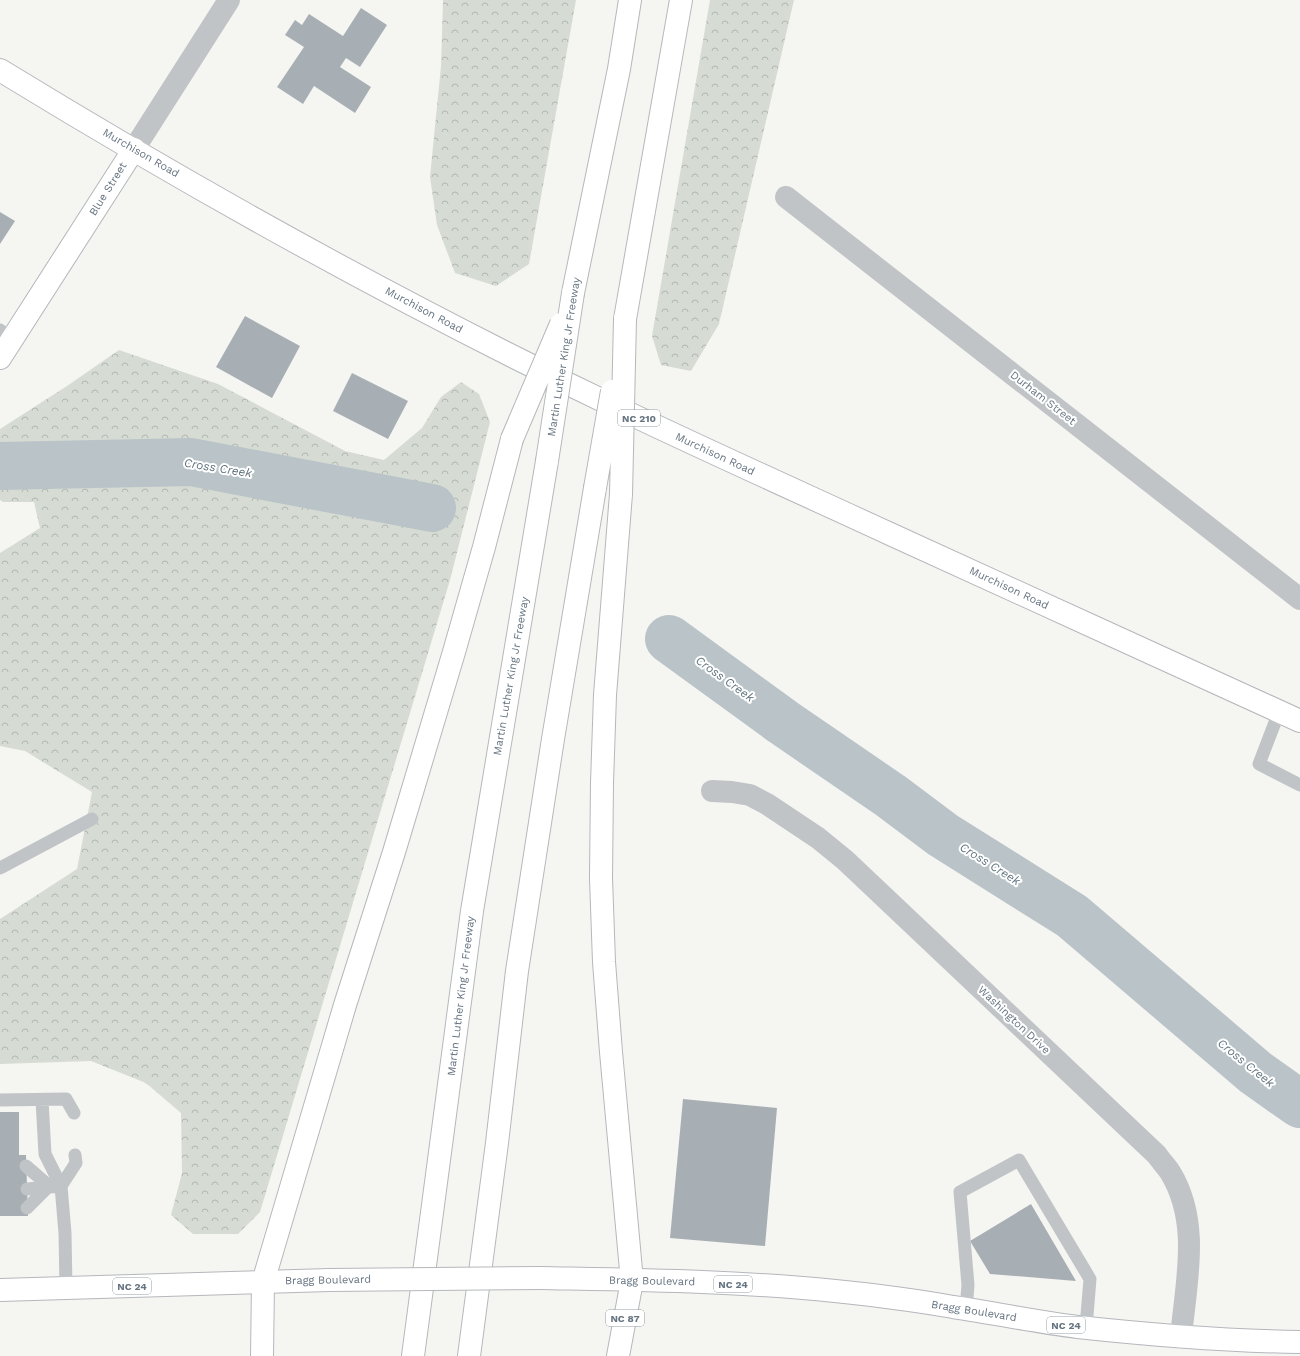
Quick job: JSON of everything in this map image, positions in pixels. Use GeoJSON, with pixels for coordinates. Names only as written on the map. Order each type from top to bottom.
{"type":"FeatureCollection","features":[{"type":"Feature","properties":{"kind":"main road","name":"Martin Luther King Jr Freeway"},"geometry":{"type":"LineString","coordinates":[[413,1356],[472,911],[547,461],[573,293],[619,69],[630,0]]}},
{"type":"Feature","properties":{"kind":"main road"},"geometry":{"type":"LineString","coordinates":[[468,1356],[497,1143],[517,971],[553,738],[681,0]]}},
{"type":"Feature","properties":{"kind":"main road","name":"Murchison Road"},"geometry":{"type":"LineString","coordinates":[[0,70],[228,203],[403,299],[620,409],[732,462],[1300,721]]}},
{"type":"Feature","properties":{"kind":"main road","name":"Blue Street"},"geometry":{"type":"LineString","coordinates":[[0,358],[6,334],[134,149]]}},
{"type":"Feature","properties":{"kind":"main road"},"geometry":{"type":"LineString","coordinates":[[262,1356],[263,1282],[342,1012],[394,852],[454,652],[484,548],[512,439],[573,293]]}},
{"type":"Feature","properties":{"kind":"main road"},"geometry":{"type":"LineString","coordinates":[[625,319],[621,494],[605,695],[601,878],[604,962],[632,1280]]}},
{"type":"Feature","properties":{"kind":"main road","name":"Bragg Boulevard"},"geometry":{"type":"LineString","coordinates":[[0,1290],[329,1280],[540,1278],[709,1282],[834,1291],[1120,1332],[1181,1337],[1300,1342]]}},
{"type":"Feature","properties":{"kind":"main road","name":"NC 87"},"geometry":{"type":"LineString","coordinates":[[618,1356],[632,1280]]}},
{"type":"Feature","properties":{"kind":"street","name":"Blue Street"},"geometry":{"type":"LineString","coordinates":[[134,149],[229,0]]}},
{"type":"Feature","properties":{"kind":"street","name":"Durham Street"},"geometry":{"type":"LineString","coordinates":[[786,197],[1300,599]]}},
{"type":"Feature","properties":{"kind":"street","name":"Washington Drive"},"geometry":{"type":"LineString","coordinates":[[712,791],[750,795],[767,804],[818,838],[845,860],[1157,1155],[1170,1172],[1180,1190],[1186,1210],[1189,1230],[1190,1252],[1181,1337]]}},
{"type":"Feature","properties":{"kind":"lane"},"geometry":{"type":"LineString","coordinates":[[1279,712],[1259,764],[1300,785]]}},
{"type":"Feature","properties":{"kind":"lane"},"geometry":{"type":"LineString","coordinates":[[0,868],[92,820]]}},
{"type":"Feature","properties":{"kind":"lane"},"geometry":{"type":"LineString","coordinates":[[0,1100],[66,1099],[74,1113]]}},
{"type":"Feature","properties":{"kind":"lane"},"geometry":{"type":"LineString","coordinates":[[42,1100],[45,1154],[55,1186],[65,1233],[66,1288]]}},
{"type":"Feature","properties":{"kind":"lane"},"geometry":{"type":"LineString","coordinates":[[28,1208],[55,1186],[76,1163],[75,1155]]}},
{"type":"Feature","properties":{"kind":"lane"},"geometry":{"type":"LineString","coordinates":[[966,1309],[968,1285],[960,1192],[1019,1160],[1090,1279],[1086,1328]]}},
{"type":"Feature","properties":{"kind":"lane"},"geometry":{"type":"LineString","coordinates":[[26,1166],[55,1186]]}},
{"type":"Feature","properties":{"kind":"lane"},"geometry":{"type":"LineString","coordinates":[[27,1189],[55,1186]]}},
{"type":"Feature","properties":{"kind":"green space"},"geometry":{"type":"Polygon","coordinates":[[[443,0],[576,0],[529,264],[496,286],[455,273],[437,225],[430,177],[441,66],[443,0]]]}},
{"type":"Feature","properties":{"kind":"green space"},"geometry":{"type":"Polygon","coordinates":[[[710,0],[794,0],[719,324],[691,371],[661,365],[652,336],[710,0]]]}},
{"type":"Feature","properties":{"kind":"green space"},"geometry":{"type":"Polygon","coordinates":[[[119,350],[218,384],[345,451],[384,460],[422,428],[441,397],[461,382],[479,394],[490,422],[450,580],[260,1212],[238,1234],[193,1234],[171,1215],[182,1173],[181,1113],[146,1083],[91,1061],[0,1064],[0,919],[77,869],[92,792],[25,751],[0,746],[0,553],[40,528],[34,502],[3,502],[0,500],[0,429],[67,386],[119,350]]]}},
{"type":"Feature","properties":{"kind":"building"},"geometry":{"type":"Polygon","coordinates":[[[361,8],[387,25],[360,67],[346,58],[340,67],[371,87],[355,113],[314,86],[303,104],[277,87],[304,47],[285,35],[295,20],[302,25],[309,14],[343,36],[361,8]]]}},
{"type":"Feature","properties":{"kind":"building"},"geometry":{"type":"Polygon","coordinates":[[[0,212],[15,221],[0,244],[0,212]]]}},
{"type":"Feature","properties":{"kind":"building"},"geometry":{"type":"Polygon","coordinates":[[[245,316],[300,346],[272,398],[216,367],[245,316]]]}},
{"type":"Feature","properties":{"kind":"building"},"geometry":{"type":"Polygon","coordinates":[[[352,373],[408,401],[388,439],[333,411],[352,373]]]}},
{"type":"Feature","properties":{"kind":"building"},"geometry":{"type":"Polygon","coordinates":[[[683,1099],[777,1108],[765,1246],[670,1238],[683,1099]]]}},
{"type":"Feature","properties":{"kind":"building"},"geometry":{"type":"Polygon","coordinates":[[[0,1112],[19,1112],[19,1155],[26,1155],[28,1216],[0,1216],[0,1112]]]}},
{"type":"Feature","properties":{"kind":"building"},"geometry":{"type":"Polygon","coordinates":[[[1031,1204],[1076,1281],[990,1274],[970,1241],[1031,1204]]]}},
{"type":"Feature","properties":{"kind":"waterway","name":"Cross Creek"},"geometry":{"type":"LineString","coordinates":[[0,466],[191,462],[432,508]]}},
{"type":"Feature","properties":{"kind":"waterway","name":"Cross Creek"},"geometry":{"type":"LineString","coordinates":[[669,639],[783,722],[891,796],[943,835],[1072,916],[1256,1073],[1300,1104]]}}]}
